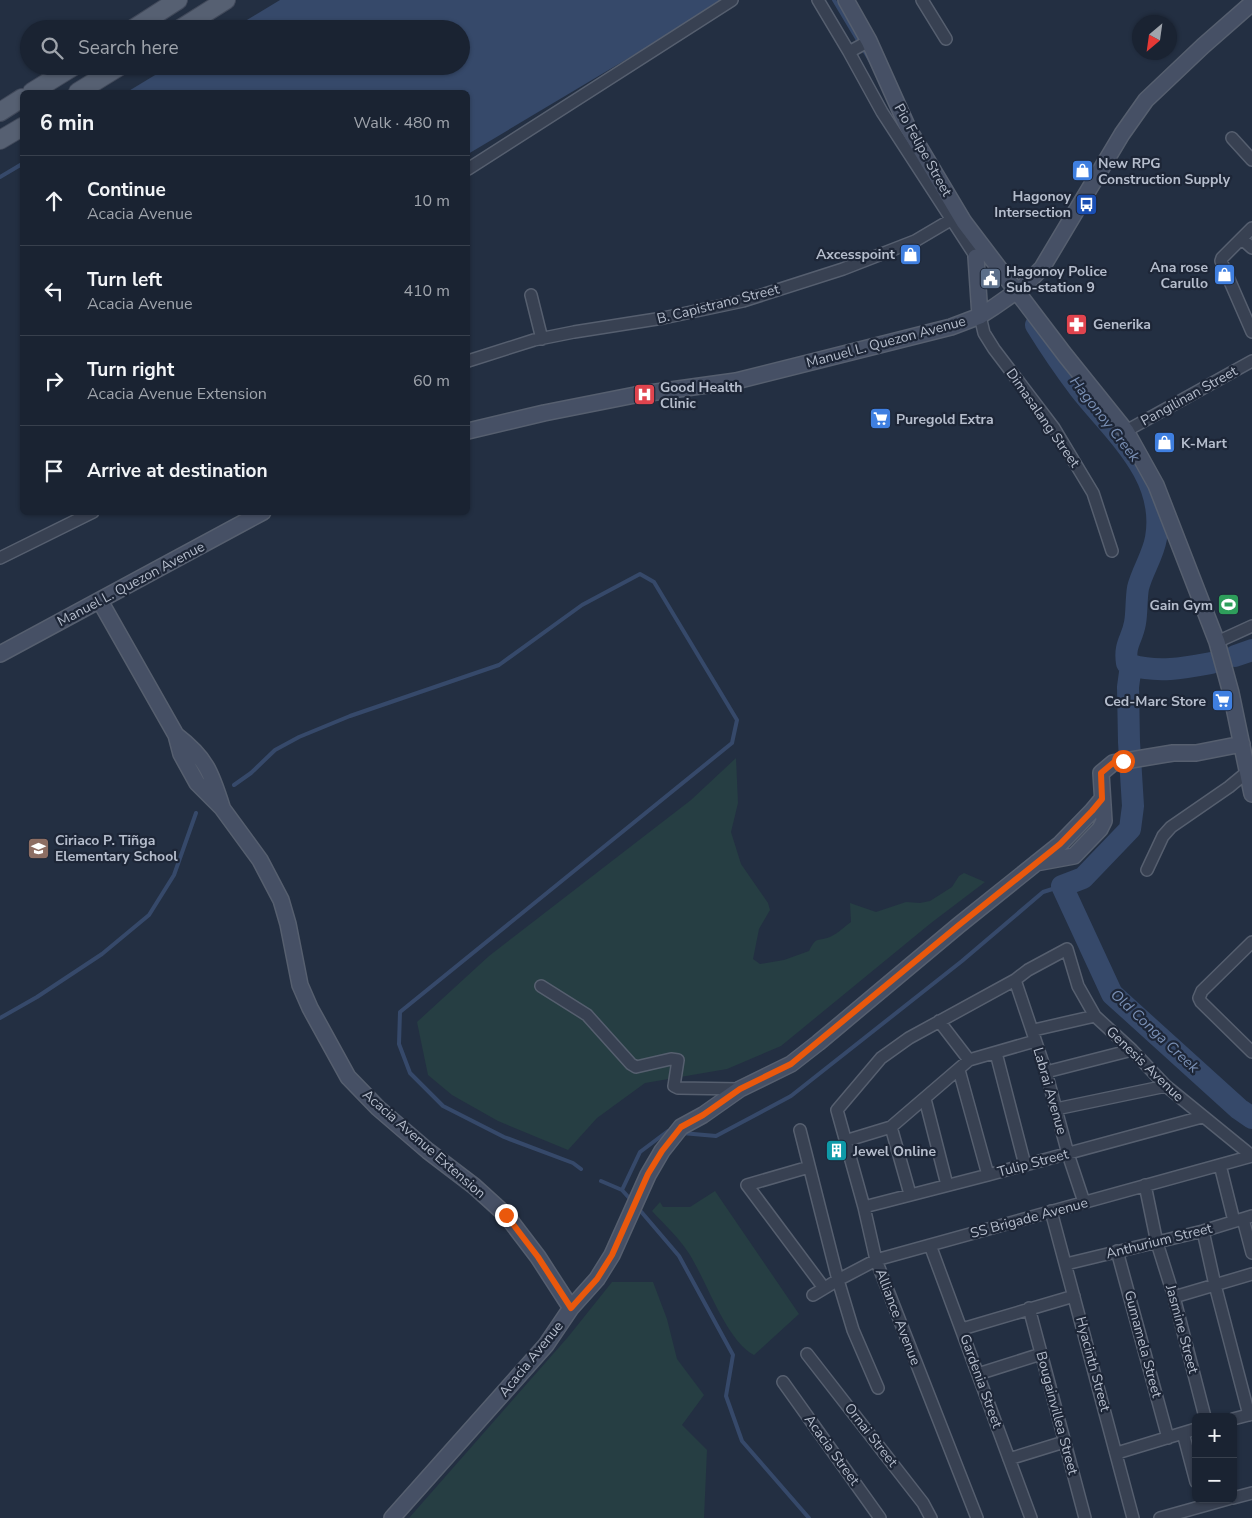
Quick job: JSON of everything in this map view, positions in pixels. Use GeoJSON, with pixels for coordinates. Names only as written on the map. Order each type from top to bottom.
{"type":"FeatureCollection","features":[{"type":"Feature","properties":{"kind":"main road"},"geometry":{"type":"LineString","coordinates":[[147,20],[178,0]]}},
{"type":"Feature","properties":{"kind":"main road"},"geometry":{"type":"LineString","coordinates":[[194,20],[226,0]]}},
{"type":"Feature","properties":{"kind":"main road","name":"Pio Felipe Street"},"geometry":{"type":"LineString","coordinates":[[846,0],[908,128],[955,218],[976,240],[1012,294],[1040,321],[1126,431],[1156,485],[1217,642],[1250,770],[1252,794]]}},
{"type":"Feature","properties":{"kind":"main road","name":"Manuel L. Quezon Avenue"},"geometry":{"type":"LineString","coordinates":[[470,430],[635,395],[736,381],[951,327],[980,316],[1036,275],[1045,264],[1122,134],[1146,100],[1203,46],[1252,4]]}},
{"type":"Feature","properties":{"kind":"main road"},"geometry":{"type":"LineString","coordinates":[[35,90],[59,75]]}},
{"type":"Feature","properties":{"kind":"main road"},"geometry":{"type":"LineString","coordinates":[[81,90],[105,75]]}},
{"type":"Feature","properties":{"kind":"main road"},"geometry":{"type":"LineString","coordinates":[[0,112],[20,99]]}},
{"type":"Feature","properties":{"kind":"main road"},"geometry":{"type":"LineString","coordinates":[[0,140],[20,128]]}},
{"type":"Feature","properties":{"kind":"main road"},"geometry":{"type":"LineString","coordinates":[[976,257],[980,316]]}},
{"type":"Feature","properties":{"kind":"main road"},"geometry":{"type":"LineString","coordinates":[[1036,275],[1032,289],[1040,321]]}},
{"type":"Feature","properties":{"kind":"main road","name":"Manuel L. Quezon Avenue"},"geometry":{"type":"LineString","coordinates":[[0,654],[258,515]]}},
{"type":"Feature","properties":{"kind":"main road","name":"Acacia Avenue Extension"},"geometry":{"type":"LineString","coordinates":[[100,601],[176,736],[194,749],[203,761],[212,776],[222,808],[260,860],[281,900],[288,924],[300,985],[310,1008],[348,1077],[385,1114],[428,1151],[474,1186],[506,1215],[538,1257],[571,1308]]}},
{"type":"Feature","properties":{"kind":"main road","name":"Acacia Avenue"},"geometry":{"type":"LineString","coordinates":[[392,1518],[546,1345],[571,1308],[597,1279],[612,1255],[648,1174],[662,1151],[681,1127],[703,1115],[740,1089],[791,1064],[1036,863],[1074,856],[1100,829],[1104,821],[1101,773],[1113,763],[1173,753],[1196,753],[1242,744]]}},
{"type":"Feature","properties":{"kind":"street"},"geometry":{"type":"LineString","coordinates":[[470,168],[732,0]]}},
{"type":"Feature","properties":{"kind":"street"},"geometry":{"type":"LineString","coordinates":[[818,0],[851,51],[882,112],[955,218],[976,257]]}},
{"type":"Feature","properties":{"kind":"street"},"geometry":{"type":"LineString","coordinates":[[922,0],[946,39]]}},
{"type":"Feature","properties":{"kind":"street"},"geometry":{"type":"LineString","coordinates":[[851,51],[866,42]]}},
{"type":"Feature","properties":{"kind":"street"},"geometry":{"type":"LineString","coordinates":[[1232,138],[1252,160]]}},
{"type":"Feature","properties":{"kind":"street","name":"B. Capistrano Street"},"geometry":{"type":"LineString","coordinates":[[470,360],[542,339],[663,318],[743,300],[843,268],[906,244],[955,218]]}},
{"type":"Feature","properties":{"kind":"street"},"geometry":{"type":"LineString","coordinates":[[1252,228],[1221,261],[1252,332]]}},
{"type":"Feature","properties":{"kind":"street"},"geometry":{"type":"LineString","coordinates":[[1242,239],[1252,248]]}},
{"type":"Feature","properties":{"kind":"street"},"geometry":{"type":"LineString","coordinates":[[531,295],[542,339]]}},
{"type":"Feature","properties":{"kind":"street","name":"Dimasalang Street"},"geometry":{"type":"LineString","coordinates":[[980,316],[984,333],[989,341],[1054,428],[1093,493],[1112,551]]}},
{"type":"Feature","properties":{"kind":"street","name":"Pangilinan Street"},"geometry":{"type":"LineString","coordinates":[[1126,431],[1252,361]]}},
{"type":"Feature","properties":{"kind":"street"},"geometry":{"type":"LineString","coordinates":[[0,558],[87,515]]}},
{"type":"Feature","properties":{"kind":"street"},"geometry":{"type":"LineString","coordinates":[[1217,642],[1252,626]]}},
{"type":"Feature","properties":{"kind":"street"},"geometry":{"type":"LineString","coordinates":[[1147,870],[1163,836],[1171,827],[1250,770]]}},
{"type":"Feature","properties":{"kind":"street"},"geometry":{"type":"LineString","coordinates":[[1252,942],[1202,990],[1198,998],[1252,1052]]}},
{"type":"Feature","properties":{"kind":"street","name":"Genesis Avenue"},"geometry":{"type":"LineString","coordinates":[[1015,980],[1028,970],[1067,949],[1078,986],[1095,1016],[1132,1050],[1166,1086],[1252,1156]]}},
{"type":"Feature","properties":{"kind":"street"},"geometry":{"type":"LineString","coordinates":[[970,1060],[938,1021],[1015,980]]}},
{"type":"Feature","properties":{"kind":"street","name":"Labrai Avenue"},"geometry":{"type":"LineString","coordinates":[[1015,980],[1046,1072],[1068,1154],[1084,1202]]}},
{"type":"Feature","properties":{"kind":"street"},"geometry":{"type":"LineString","coordinates":[[541,986],[587,1015],[631,1064],[636,1067],[671,1059],[678,1060],[674,1086],[678,1088],[740,1089]]}},
{"type":"Feature","properties":{"kind":"street"},"geometry":{"type":"LineString","coordinates":[[845,1141],[890,1128],[970,1060],[1095,1016]]}},
{"type":"Feature","properties":{"kind":"street","name":"Alliance Avenue"},"geometry":{"type":"LineString","coordinates":[[938,1021],[909,1038],[881,1058],[837,1110],[864,1207],[876,1260],[977,1518]]}},
{"type":"Feature","properties":{"kind":"street"},"geometry":{"type":"LineString","coordinates":[[1046,1072],[1132,1050]]}},
{"type":"Feature","properties":{"kind":"street"},"geometry":{"type":"LineString","coordinates":[[996,1052],[1025,1165]]}},
{"type":"Feature","properties":{"kind":"street"},"geometry":{"type":"LineString","coordinates":[[959,1070],[988,1175]]}},
{"type":"Feature","properties":{"kind":"street"},"geometry":{"type":"LineString","coordinates":[[1056,1109],[1166,1086]]}},
{"type":"Feature","properties":{"kind":"street"},"geometry":{"type":"LineString","coordinates":[[925,1099],[947,1185]]}},
{"type":"Feature","properties":{"kind":"street","name":"Tulip Street"},"geometry":{"type":"LineString","coordinates":[[864,1207],[1202,1117]]}},
{"type":"Feature","properties":{"kind":"street"},"geometry":{"type":"LineString","coordinates":[[890,1128],[910,1194]]}},
{"type":"Feature","properties":{"kind":"street"},"geometry":{"type":"LineString","coordinates":[[800,1130],[838,1280],[853,1330],[878,1388]]}},
{"type":"Feature","properties":{"kind":"street","name":"SS Brigade Avenue"},"geometry":{"type":"LineString","coordinates":[[813,1295],[876,1260],[1252,1156]]}},
{"type":"Feature","properties":{"kind":"street"},"geometry":{"type":"LineString","coordinates":[[1220,1165],[1243,1219],[1252,1253]]}},
{"type":"Feature","properties":{"kind":"street"},"geometry":{"type":"LineString","coordinates":[[809,1167],[747,1185],[824,1288]]}},
{"type":"Feature","properties":{"kind":"street","name":"Jasmine Street"},"geometry":{"type":"LineString","coordinates":[[1145,1186],[1157,1243],[1174,1297],[1205,1413]]}},
{"type":"Feature","properties":{"kind":"street","name":"Hyacinth Street"},"geometry":{"type":"LineString","coordinates":[[1051,1211],[1133,1518]]}},
{"type":"Feature","properties":{"kind":"street","name":"Anthurium Street"},"geometry":{"type":"LineString","coordinates":[[1066,1264],[1203,1232],[1243,1219]]}},
{"type":"Feature","properties":{"kind":"street"},"geometry":{"type":"LineString","coordinates":[[1203,1232],[1214,1285],[1251,1415],[1237,1418]]}},
{"type":"Feature","properties":{"kind":"street","name":"Gardenia Street"},"geometry":{"type":"LineString","coordinates":[[930,1245],[1031,1518]]}},
{"type":"Feature","properties":{"kind":"street","name":"Gumamela Street"},"geometry":{"type":"LineString","coordinates":[[1117,1251],[1168,1438]]}},
{"type":"Feature","properties":{"kind":"street"},"geometry":{"type":"LineString","coordinates":[[1174,1297],[1252,1274]]}},
{"type":"Feature","properties":{"kind":"street"},"geometry":{"type":"LineString","coordinates":[[962,1329],[1074,1296]]}},
{"type":"Feature","properties":{"kind":"street","name":"Bougainvillea Street"},"geometry":{"type":"LineString","coordinates":[[1029,1308],[1085,1518]]}},
{"type":"Feature","properties":{"kind":"street","name":"Ornai Street"},"geometry":{"type":"LineString","coordinates":[[807,1354],[923,1503],[931,1518]]}},
{"type":"Feature","properties":{"kind":"street"},"geometry":{"type":"LineString","coordinates":[[978,1374],[1041,1354]]}},
{"type":"Feature","properties":{"kind":"street","name":"Acacia Street"},"geometry":{"type":"LineString","coordinates":[[783,1382],[880,1518]]}},
{"type":"Feature","properties":{"kind":"street"},"geometry":{"type":"LineString","coordinates":[[1117,1453],[1192,1430]]}},
{"type":"Feature","properties":{"kind":"street"},"geometry":{"type":"LineString","coordinates":[[1183,1433],[1192,1467]]}},
{"type":"Feature","properties":{"kind":"street"},"geometry":{"type":"LineString","coordinates":[[1009,1459],[1064,1442]]}},
{"type":"Feature","properties":{"kind":"street"},"geometry":{"type":"LineString","coordinates":[[1237,1497],[1252,1493]]}},
{"type":"Feature","properties":{"kind":"street"},"geometry":{"type":"LineString","coordinates":[[1160,1518],[1193,1514],[1201,1503]]}},
{"type":"Feature","properties":{"kind":"green space"},"geometry":{"type":"Polygon","coordinates":[[[736,758],[738,803],[731,832],[741,864],[768,903],[770,910],[759,929],[753,959],[760,964],[784,960],[809,951],[816,941],[836,933],[851,922],[850,903],[876,912],[906,902],[920,903],[930,901],[952,887],[959,876],[964,873],[985,882],[931,923],[781,1046],[727,1069],[645,1083],[597,1118],[568,1150],[498,1121],[452,1095],[428,1075],[417,1022],[489,956],[691,800],[736,758]]]}},
{"type":"Feature","properties":{"kind":"green space"},"geometry":{"type":"Polygon","coordinates":[[[715,1191],[799,1314],[754,1355],[734,1337],[688,1252],[652,1211],[660,1202],[663,1207],[690,1207],[715,1191]]]}},
{"type":"Feature","properties":{"kind":"green space"},"geometry":{"type":"Polygon","coordinates":[[[612,1282],[653,1282],[667,1319],[677,1359],[704,1395],[682,1425],[707,1450],[704,1518],[409,1518],[568,1337],[612,1282]]]}},
{"type":"Feature","properties":{"kind":"water"},"geometry":{"type":"Polygon","coordinates":[[[280,0],[726,0],[470,153],[470,90],[130,90],[155,75],[470,75],[470,20],[247,20],[280,0]]]}},
{"type":"Feature","properties":{"kind":"waterway","name":"Hagonoy Creek"},"geometry":{"type":"LineString","coordinates":[[834,0],[871,62]]}},
{"type":"Feature","properties":{"kind":"waterway"},"geometry":{"type":"LineString","coordinates":[[0,177],[20,165]]}},
{"type":"Feature","properties":{"kind":"waterway","name":"Hagonoy Creek"},"geometry":{"type":"LineString","coordinates":[[1036,325],[1056,357],[1079,388],[1134,456],[1145,474],[1153,494],[1157,515],[1156,538],[1138,588],[1134,629],[1127,646],[1127,663],[1131,665]]}},
{"type":"Feature","properties":{"kind":"waterway"},"geometry":{"type":"LineString","coordinates":[[234,785],[251,773],[275,750],[299,737],[350,716],[499,665],[582,605],[640,574],[654,582],[737,720],[732,743],[400,1012],[399,1044],[410,1073],[443,1106],[504,1137],[573,1163],[581,1169]]}},
{"type":"Feature","properties":{"kind":"waterway"},"geometry":{"type":"LineString","coordinates":[[1235,656],[1252,650]]}},
{"type":"Feature","properties":{"kind":"waterway"},"geometry":{"type":"LineString","coordinates":[[1131,665],[1161,669],[1211,663]]}},
{"type":"Feature","properties":{"kind":"waterway","name":"Old Conga Creek"},"geometry":{"type":"LineString","coordinates":[[1131,665],[1128,687],[1133,806],[1130,829],[1083,878],[1062,886],[1112,994],[1239,1109],[1252,1118]]}},
{"type":"Feature","properties":{"kind":"waterway"},"geometry":{"type":"LineString","coordinates":[[0,1018],[37,997],[102,954],[149,915],[174,875],[196,813]]}},
{"type":"Feature","properties":{"kind":"waterway"},"geometry":{"type":"LineString","coordinates":[[682,1133],[716,1136],[791,1096],[962,961],[1043,892],[1062,886]]}},
{"type":"Feature","properties":{"kind":"waterway"},"geometry":{"type":"LineString","coordinates":[[631,1200],[622,1190],[640,1152],[668,1131],[673,1132]]}},
{"type":"Feature","properties":{"kind":"waterway"},"geometry":{"type":"LineString","coordinates":[[601,1181],[622,1190]]}},
{"type":"Feature","properties":{"kind":"waterway"},"geometry":{"type":"LineString","coordinates":[[638,1208],[679,1256],[733,1355],[726,1396],[742,1441],[809,1518]]}},
{"type":"Feature","properties":{"kind":"place","name":"New RPG Construction Supply"},"geometry":{"type":"Point","coordinates":[1082,171]}},
{"type":"Feature","properties":{"kind":"place","name":"Hagonoy Intersection"},"geometry":{"type":"Point","coordinates":[1087,204]}},
{"type":"Feature","properties":{"kind":"place","name":"Axcesspoint"},"geometry":{"type":"Point","coordinates":[911,254]}},
{"type":"Feature","properties":{"kind":"place","name":"Ana rose Carullo"},"geometry":{"type":"Point","coordinates":[1224,275]}},
{"type":"Feature","properties":{"kind":"place","name":"Hagonoy Police Sub-station 9"},"geometry":{"type":"Point","coordinates":[990,279]}},
{"type":"Feature","properties":{"kind":"place","name":"Generika"},"geometry":{"type":"Point","coordinates":[1077,324]}},
{"type":"Feature","properties":{"kind":"place","name":"Good Health Clinic"},"geometry":{"type":"Point","coordinates":[644,395]}},
{"type":"Feature","properties":{"kind":"place","name":"Puregold Extra"},"geometry":{"type":"Point","coordinates":[880,419]}},
{"type":"Feature","properties":{"kind":"place","name":"K-Mart"},"geometry":{"type":"Point","coordinates":[1165,443]}},
{"type":"Feature","properties":{"kind":"place","name":"Gain Gym"},"geometry":{"type":"Point","coordinates":[1229,605]}},
{"type":"Feature","properties":{"kind":"place","name":"Ced-Marc Store"},"geometry":{"type":"Point","coordinates":[1222,701]}},
{"type":"Feature","properties":{"kind":"place","name":"Ciriaco P. Tiñga Elementary School"},"geometry":{"type":"Point","coordinates":[39,848]}},
{"type":"Feature","properties":{"kind":"place","name":"Jewel Online"},"geometry":{"type":"Point","coordinates":[837,1151]}},
{"type":"Feature","properties":{"kind":"route"},"geometry":{"type":"LineString","coordinates":[[506,1215],[538,1257],[571,1308],[597,1279],[612,1255],[648,1174],[662,1151],[681,1127],[703,1115],[740,1089],[791,1064],[1060,844],[1102,799],[1101,773],[1113,763],[1123,761]]}}]}
